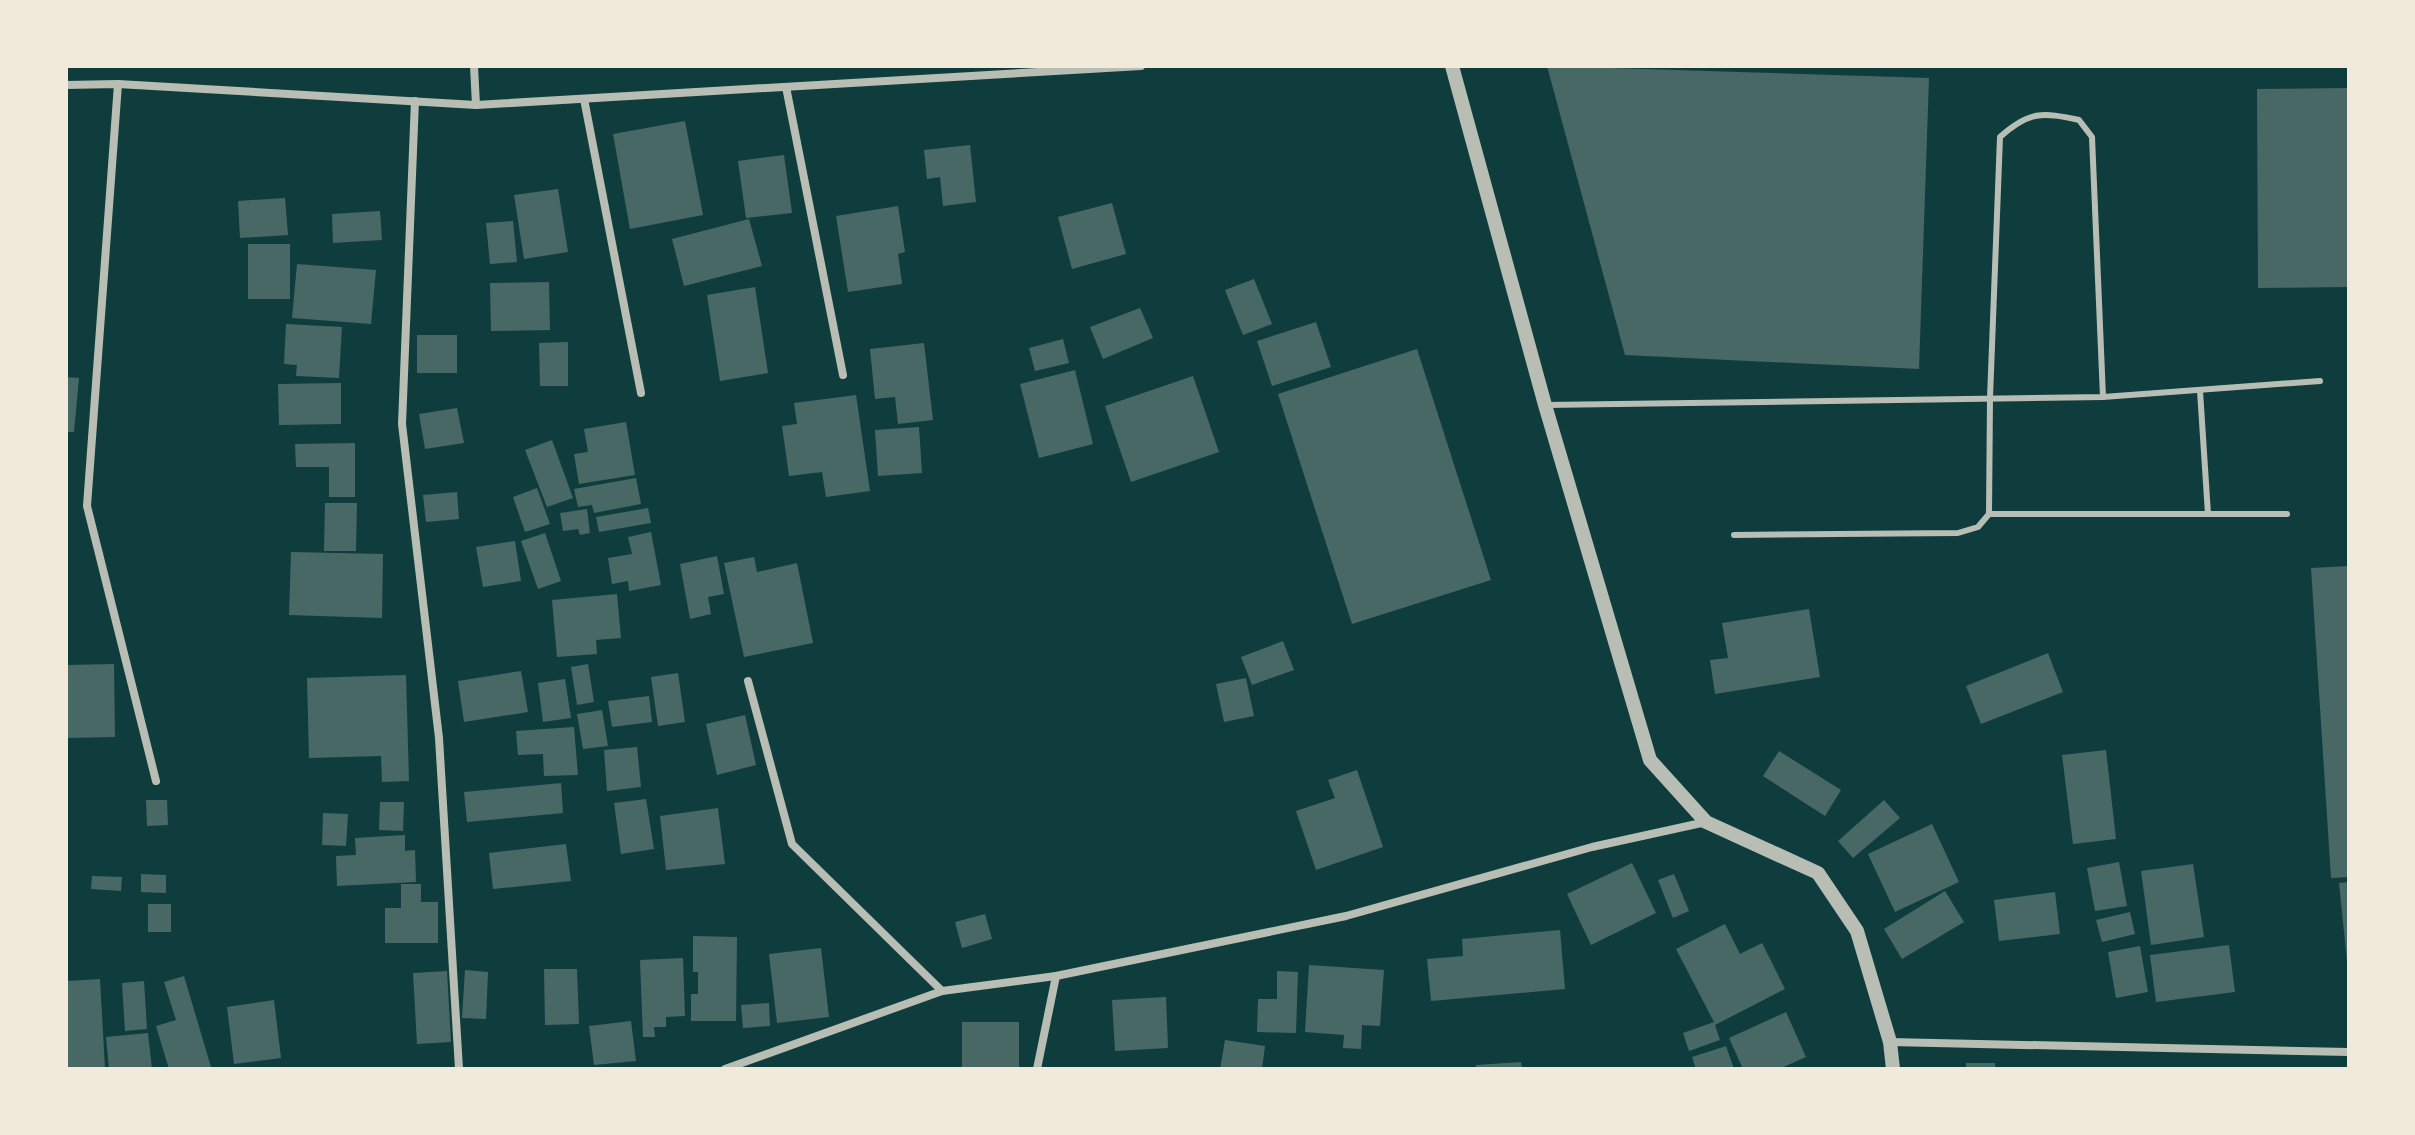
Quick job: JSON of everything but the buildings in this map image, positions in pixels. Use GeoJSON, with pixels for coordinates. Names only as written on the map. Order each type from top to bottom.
{"type":"FeatureCollection","features":[{"type":"Feature","properties":{"kind":"street"},"geometry":{"type":"LineString","coordinates":[[474,66],[476,105]]}},
{"type":"Feature","properties":{"kind":"street"},"geometry":{"type":"LineString","coordinates":[[66,85],[118,84],[476,105],[1141,66]]}},
{"type":"Feature","properties":{"kind":"street"},"geometry":{"type":"LineString","coordinates":[[1452,66],[1545,405],[1650,760],[1706,822],[1818,873],[1857,931],[1890,1042],[1893,1069]]}},
{"type":"Feature","properties":{"kind":"street"},"geometry":{"type":"LineString","coordinates":[[118,84],[87,506],[156,781]]}},
{"type":"Feature","properties":{"kind":"street"},"geometry":{"type":"LineString","coordinates":[[786,87],[843,375]]}},
{"type":"Feature","properties":{"kind":"street"},"geometry":{"type":"LineString","coordinates":[[584,99],[641,393]]}},
{"type":"Feature","properties":{"kind":"street"},"geometry":{"type":"LineString","coordinates":[[415,101],[402,424],[439,738],[459,1069]]}},
{"type":"Feature","properties":{"kind":"street"},"geometry":{"type":"LineString","coordinates":[[748,681],[792,844],[942,991]]}},
{"type":"Feature","properties":{"kind":"street"},"geometry":{"type":"LineString","coordinates":[[725,1069],[942,991],[1056,976],[1346,916],[1592,847],[1706,822]]}},
{"type":"Feature","properties":{"kind":"street"},"geometry":{"type":"LineString","coordinates":[[1037,1069],[1056,976]]}},
{"type":"Feature","properties":{"kind":"street"},"geometry":{"type":"LineString","coordinates":[[1890,1042],[2349,1052]]}},
{"type":"Feature","properties":{"kind":"lane"},"geometry":{"type":"LineString","coordinates":[[1734,535],[1958,533],[1978,527],[1989,514],[2000,137],[2018,121],[2043,113],[2079,120],[2092,137],[2103,397]]}},
{"type":"Feature","properties":{"kind":"lane"},"geometry":{"type":"LineString","coordinates":[[1545,405],[2103,397],[2320,381]]}},
{"type":"Feature","properties":{"kind":"lane"},"geometry":{"type":"LineString","coordinates":[[2200,391],[2208,514]]}},
{"type":"Feature","properties":{"kind":"lane"},"geometry":{"type":"LineString","coordinates":[[1989,514],[2287,514]]}}]}
